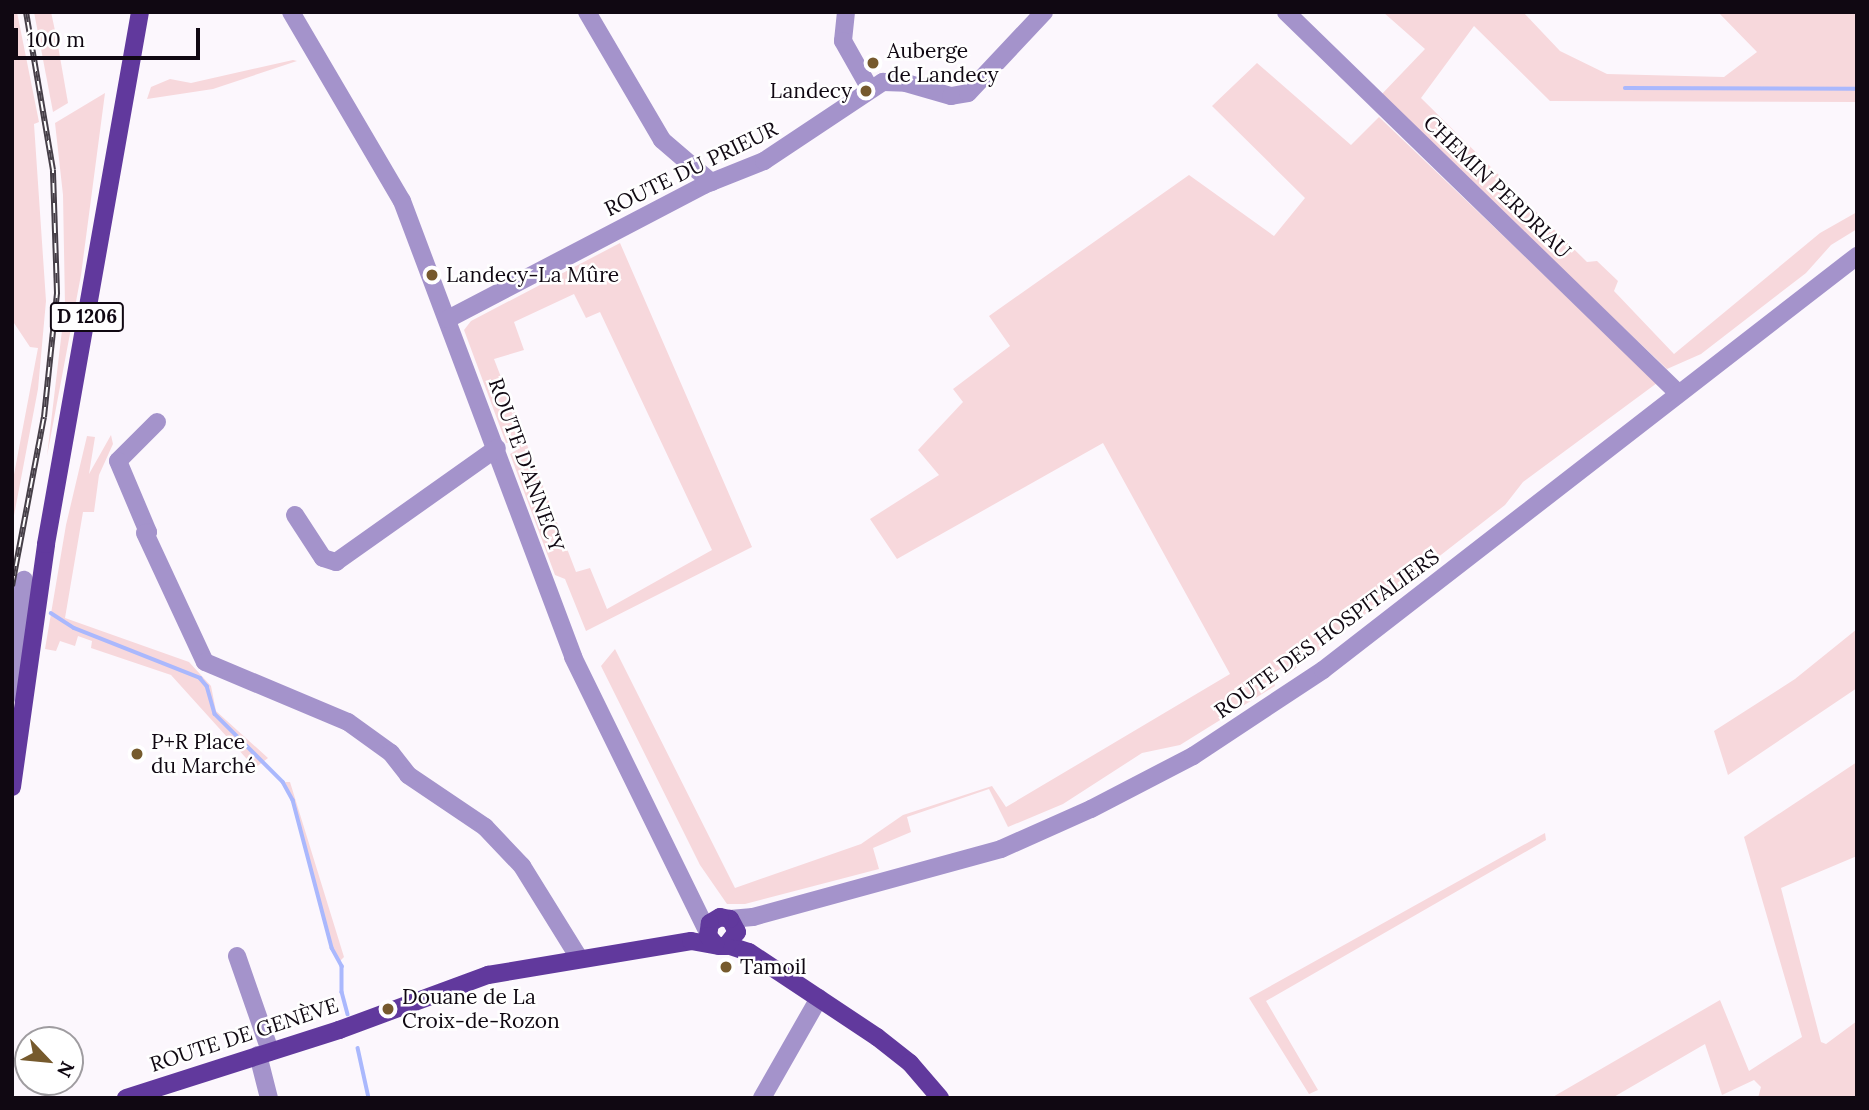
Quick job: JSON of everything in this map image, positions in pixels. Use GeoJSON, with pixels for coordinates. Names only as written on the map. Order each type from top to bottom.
{"type":"FeatureCollection","features":[{"type":"Feature","properties":{"kind":"main road","name":"D 1206"},"geometry":{"type":"LineString","coordinates":[[12,787],[34,621],[25,580],[140,12]]}},
{"type":"Feature","properties":{"kind":"main road","name":"ROUTE DE GENÈVE"},"geometry":{"type":"LineString","coordinates":[[126,1098],[488,975],[691,941],[723,931]]}},
{"type":"Feature","properties":{"kind":"main road","name":"ROUTE D'ANNECY"},"geometry":{"type":"LineString","coordinates":[[723,931],[749,952],[895,1050],[940,1098]]}},
{"type":"Feature","properties":{"kind":"street","name":"ROUTE D'ANNECY"},"geometry":{"type":"LineString","coordinates":[[291,12],[402,201],[497,448],[573,657],[697,901],[723,931]]}},
{"type":"Feature","properties":{"kind":"street"},"geometry":{"type":"LineString","coordinates":[[587,12],[662,140],[711,183]]}},
{"type":"Feature","properties":{"kind":"street"},"geometry":{"type":"LineString","coordinates":[[846,12],[843,41],[870,89]]}},
{"type":"Feature","properties":{"kind":"street","name":"ROUTE DU PRIEUR"},"geometry":{"type":"LineString","coordinates":[[448,319],[711,183],[793,144],[870,89],[894,81],[951,96],[968,93],[1044,12]]}},
{"type":"Feature","properties":{"kind":"street","name":"CHEMIN PERDRIAU"},"geometry":{"type":"LineString","coordinates":[[1286,12],[1361,89],[1678,393]]}},
{"type":"Feature","properties":{"kind":"street","name":"ROUTE DES HOSPITALIERS"},"geometry":{"type":"LineString","coordinates":[[723,931],[754,917],[1001,849],[1193,757],[1323,670],[1857,256]]}},
{"type":"Feature","properties":{"kind":"street"},"geometry":{"type":"LineString","coordinates":[[157,422],[118,461],[148,532],[145,533],[205,662],[348,722],[391,753],[408,775],[485,827],[522,866],[579,958]]}},
{"type":"Feature","properties":{"kind":"street"},"geometry":{"type":"LineString","coordinates":[[295,515],[323,558],[336,562],[497,448]]}},
{"type":"Feature","properties":{"kind":"street"},"geometry":{"type":"LineString","coordinates":[[23,699],[14,651],[25,580]]}},
{"type":"Feature","properties":{"kind":"street"},"geometry":{"type":"LineString","coordinates":[[237,956],[264,1053],[269,1098]]}},
{"type":"Feature","properties":{"kind":"street"},"geometry":{"type":"LineString","coordinates":[[762,1098],[819,998]]}},
{"type":"Feature","properties":{"kind":"shaded area"},"geometry":{"type":"Polygon","coordinates":[[[12,12],[17,12],[39,122],[34,124],[46,301],[38,389],[12,526],[12,485],[38,348],[30,347],[12,320],[12,12]]]}},
{"type":"Feature","properties":{"kind":"shaded area"},"geometry":{"type":"Polygon","coordinates":[[[34,12],[51,12],[57,40],[68,103],[53,112],[34,12]]]}},
{"type":"Feature","properties":{"kind":"shaded area"},"geometry":{"type":"Polygon","coordinates":[[[1383,12],[1523,12],[1560,51],[1607,74],[1724,77],[1757,52],[1718,12],[1857,12],[1857,102],[1550,101],[1474,26],[1421,98],[1587,262],[1597,261],[1618,281],[1614,291],[1674,354],[1820,233],[1857,212],[1857,229],[1831,245],[1806,273],[1701,354],[1667,369],[1380,96],[1425,49],[1383,12]]]}},
{"type":"Feature","properties":{"kind":"shaded area"},"geometry":{"type":"Polygon","coordinates":[[[297,61],[213,89],[147,99],[151,87],[170,79],[191,83],[297,61]]]}},
{"type":"Feature","properties":{"kind":"shaded area"},"geometry":{"type":"Polygon","coordinates":[[[1257,63],[1351,145],[1379,117],[1657,383],[1523,482],[1505,505],[1287,675],[1280,669],[1271,674],[1275,686],[1180,745],[1142,753],[1063,804],[1008,827],[989,789],[907,817],[911,832],[873,848],[879,869],[745,904],[727,904],[700,865],[601,666],[615,649],[735,888],[861,844],[903,815],[992,786],[1006,807],[1230,674],[1103,443],[897,559],[870,519],[939,475],[918,450],[963,402],[953,389],[1010,346],[989,316],[1189,175],[1274,236],[1305,198],[1212,106],[1257,63]]]}},
{"type":"Feature","properties":{"kind":"shaded area"},"geometry":{"type":"Polygon","coordinates":[[[105,93],[81,275],[47,456],[65,305],[63,195],[55,123],[105,93]]]}},
{"type":"Feature","properties":{"kind":"shaded area"},"geometry":{"type":"Polygon","coordinates":[[[620,243],[752,547],[586,631],[565,579],[555,575],[510,454],[520,448],[518,441],[506,443],[464,330],[471,321],[620,243]],[[574,294],[514,322],[524,350],[494,359],[576,572],[590,568],[607,609],[712,550],[600,312],[586,318],[574,294]]]}},
{"type":"Feature","properties":{"kind":"shaded area"},"geometry":{"type":"Polygon","coordinates":[[[111,435],[113,444],[99,475],[94,512],[83,512],[65,618],[189,662],[211,686],[216,711],[268,758],[255,768],[171,675],[91,648],[92,641],[78,636],[75,646],[60,641],[56,651],[45,649],[66,525],[87,436],[95,437],[89,474],[111,435]]]}},
{"type":"Feature","properties":{"kind":"shaded area"},"geometry":{"type":"Polygon","coordinates":[[[1857,629],[1857,688],[1728,775],[1714,731],[1795,679],[1857,629]]]}},
{"type":"Feature","properties":{"kind":"shaded area"},"geometry":{"type":"Polygon","coordinates":[[[1857,762],[1857,856],[1781,888],[1821,1042],[1826,1044],[1857,1021],[1857,1098],[1758,1098],[1761,1087],[1754,1080],[1722,1095],[1705,1044],[1612,1098],[1551,1098],[1720,1000],[1749,1071],[1802,1037],[1744,837],[1857,762]]]}},
{"type":"Feature","properties":{"kind":"shaded area"},"geometry":{"type":"Polygon","coordinates":[[[283,782],[290,782],[344,957],[340,961],[332,948],[293,800],[283,782]]]}},
{"type":"Feature","properties":{"kind":"shaded area"},"geometry":{"type":"Polygon","coordinates":[[[1545,833],[1546,840],[1266,1001],[1318,1090],[1309,1094],[1249,998],[1545,833]]]}},
{"type":"Feature","properties":{"kind":"waterway"},"geometry":{"type":"LineString","coordinates":[[1625,88],[1857,89]]}},
{"type":"Feature","properties":{"kind":"waterway"},"geometry":{"type":"LineString","coordinates":[[51,613],[74,628],[200,678],[207,686],[215,714],[283,782],[293,800],[332,948],[342,966],[342,992],[348,1014]]}},
{"type":"Feature","properties":{"kind":"waterway"},"geometry":{"type":"LineString","coordinates":[[358,1048],[369,1098]]}},
{"type":"Feature","properties":{"kind":"railway"},"geometry":{"type":"LineString","coordinates":[[12,586],[44,417],[57,293],[53,170],[26,12]]}},
{"type":"Feature","properties":{"kind":"place","name":"Auberge de Landecy"},"geometry":{"type":"Point","coordinates":[873,63]}},
{"type":"Feature","properties":{"kind":"place","name":"Landecy"},"geometry":{"type":"Point","coordinates":[866,91]}},
{"type":"Feature","properties":{"kind":"place","name":"Landecy-La Mûre"},"geometry":{"type":"Point","coordinates":[432,275]}},
{"type":"Feature","properties":{"kind":"place","name":"P+R Place du Marché"},"geometry":{"type":"Point","coordinates":[137,754]}},
{"type":"Feature","properties":{"kind":"place","name":"Tamoil"},"geometry":{"type":"Point","coordinates":[726,967]}},
{"type":"Feature","properties":{"kind":"place","name":"Douane de La Croix-de-Rozon"},"geometry":{"type":"Point","coordinates":[388,1009]}}]}
